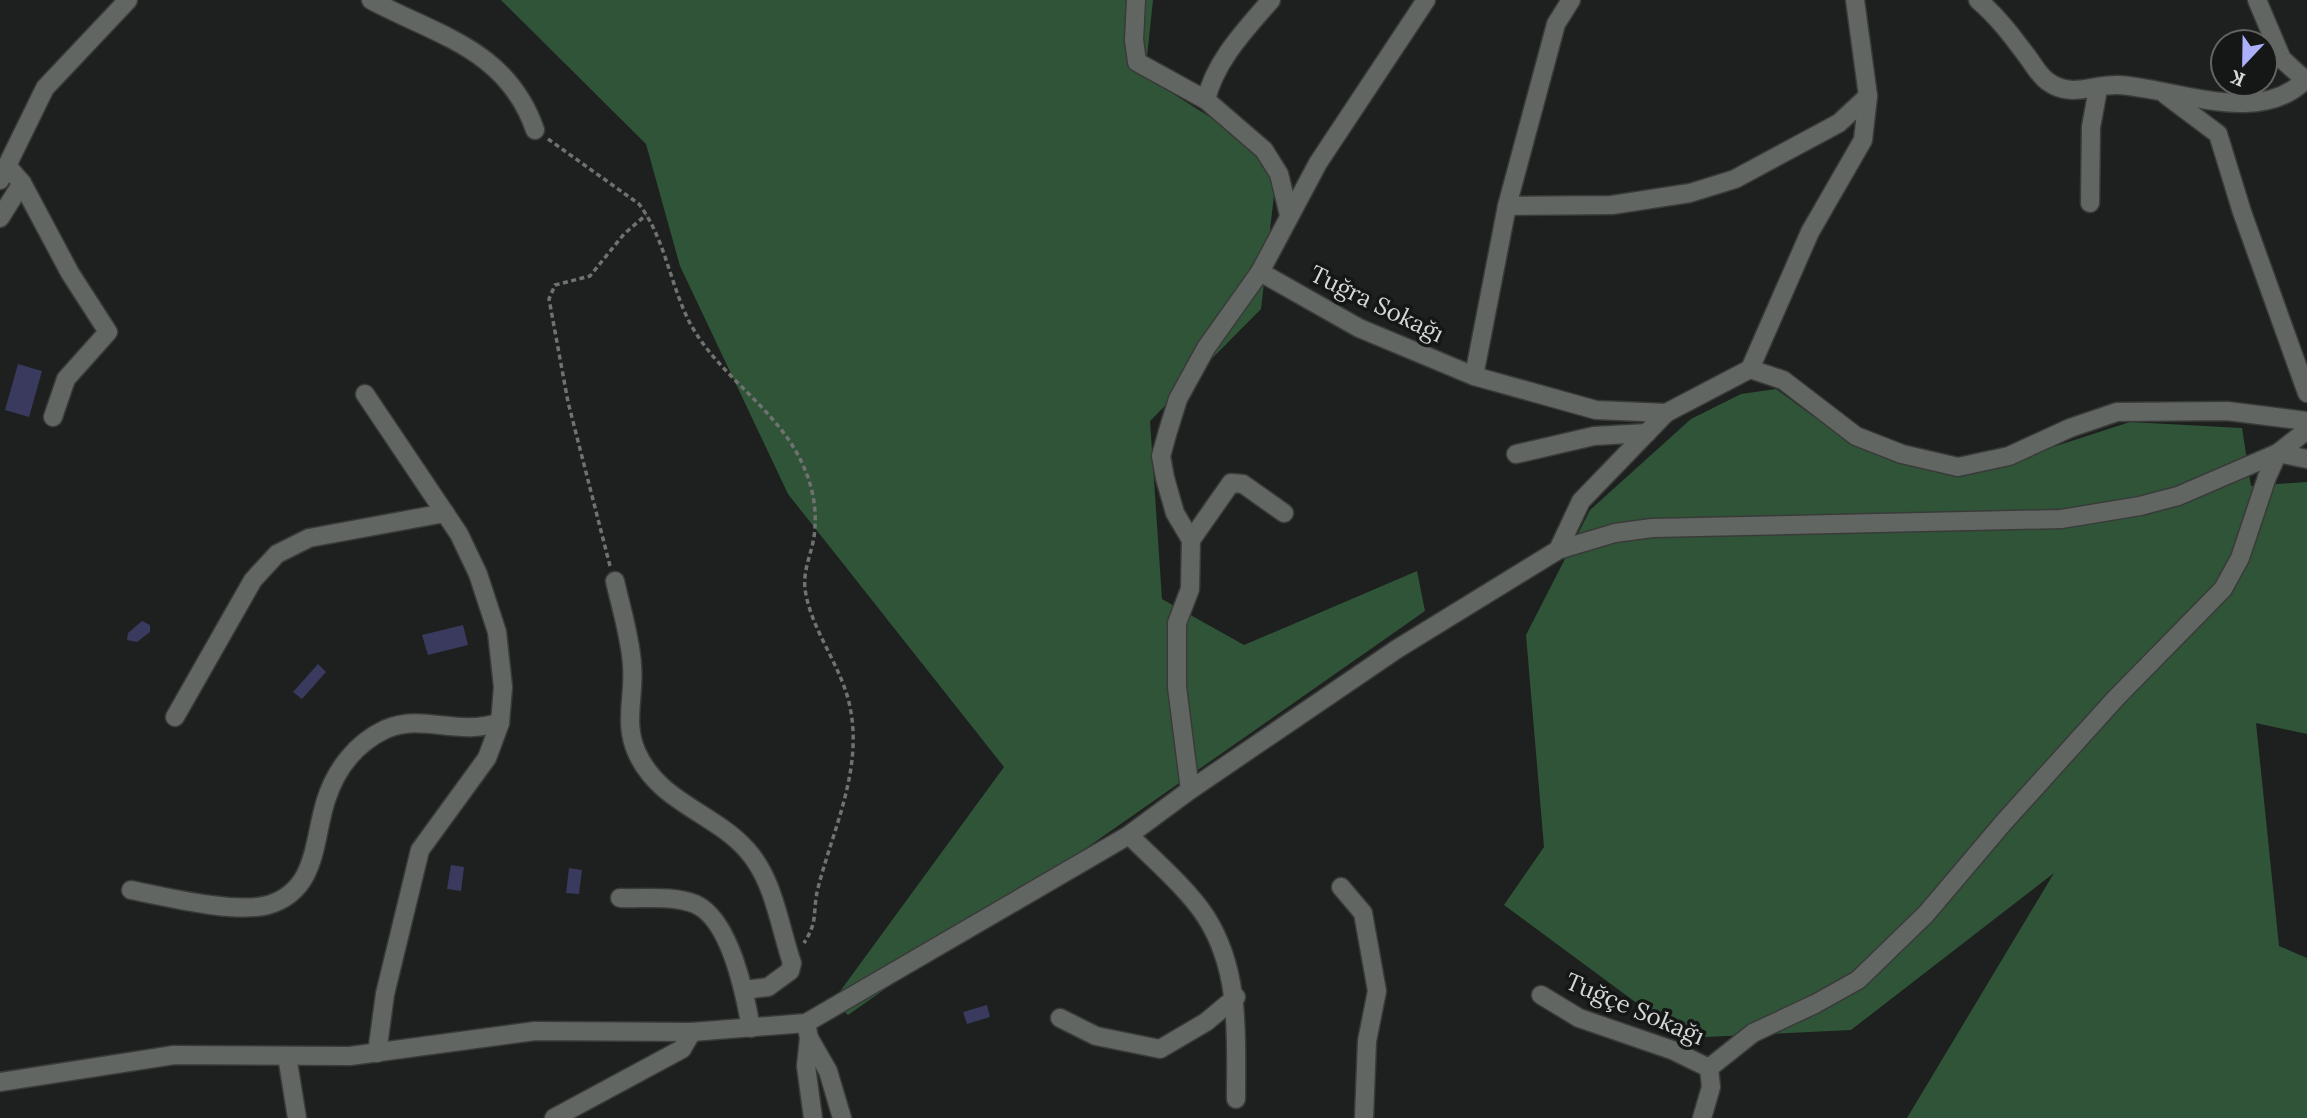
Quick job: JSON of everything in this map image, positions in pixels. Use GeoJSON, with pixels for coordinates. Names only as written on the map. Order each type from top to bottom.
{"type":"FeatureCollection","features":[{"type":"Feature","properties":{"kind":"street"},"geometry":{"type":"LineString","coordinates":[[53,417],[66,379],[108,332],[70,273],[22,183],[4,174],[45,89],[128,0]]}},
{"type":"Feature","properties":{"kind":"street"},"geometry":{"type":"LineString","coordinates":[[371,0],[454,37],[476,51],[503,75],[520,97],[535,130]]}},
{"type":"Feature","properties":{"kind":"street"},"geometry":{"type":"LineString","coordinates":[[1136,0],[1134,40],[1137,62],[1206,100],[1264,150],[1279,174],[1289,215]]}},
{"type":"Feature","properties":{"kind":"street"},"geometry":{"type":"LineString","coordinates":[[1206,100],[1211,81],[1236,40],[1271,0]]}},
{"type":"Feature","properties":{"kind":"street"},"geometry":{"type":"LineString","coordinates":[[1190,790],[1177,674],[1177,624],[1190,589],[1191,540],[1175,513],[1165,478],[1161,456],[1168,430],[1178,399],[1206,348],[1260,272],[1318,163],[1426,0]]}},
{"type":"Feature","properties":{"kind":"street","name":"Tuğra Sokağı"},"geometry":{"type":"LineString","coordinates":[[1475,376],[1507,206],[1556,24],[1571,0]]}},
{"type":"Feature","properties":{"kind":"street"},"geometry":{"type":"LineString","coordinates":[[1558,550],[1581,501],[1666,413],[1750,369],[1810,232],[1863,140],[1868,96],[1855,0]]}},
{"type":"Feature","properties":{"kind":"street"},"geometry":{"type":"LineString","coordinates":[[1978,0],[1993,13],[2045,80],[2065,91],[2117,85],[2216,102],[2286,95],[2306,79],[2281,59],[2257,0]]}},
{"type":"Feature","properties":{"kind":"street"},"geometry":{"type":"LineString","coordinates":[[2090,203],[2091,127],[2098,89]]}},
{"type":"Feature","properties":{"kind":"street"},"geometry":{"type":"LineString","coordinates":[[2164,94],[2218,134],[2242,212],[2307,393]]}},
{"type":"Feature","properties":{"kind":"street"},"geometry":{"type":"LineString","coordinates":[[1507,206],[1612,205],[1690,193],[1735,179],[1819,134],[1839,123],[1868,96]]}},
{"type":"Feature","properties":{"kind":"street"},"geometry":{"type":"LineString","coordinates":[[0,218],[22,183]]}},
{"type":"Feature","properties":{"kind":"street","name":"Tuğra Sokağı"},"geometry":{"type":"LineString","coordinates":[[1260,272],[1359,328],[1475,376],[1596,410],[1666,413]]}},
{"type":"Feature","properties":{"kind":"street"},"geometry":{"type":"LineString","coordinates":[[1750,369],[1783,380],[1856,436],[1902,454],[1958,467],[2009,456],[2070,428],[2117,412],[2227,411],[2307,421]]}},
{"type":"Feature","properties":{"kind":"street"},"geometry":{"type":"LineString","coordinates":[[365,394],[445,513],[478,574],[497,632],[503,687],[500,723],[488,758],[420,850],[385,994],[377,1053]]}},
{"type":"Feature","properties":{"kind":"street"},"geometry":{"type":"LineString","coordinates":[[0,1082],[174,1055],[321,1058],[535,1031],[692,1032],[751,1028],[807,1030],[1129,835],[1190,790],[1397,649],[1558,550],[1615,533],[1652,528],[1905,525],[2097,514],[2178,496],[2278,453],[2307,430]]}},
{"type":"Feature","properties":{"kind":"street"},"geometry":{"type":"LineString","coordinates":[[1516,454],[1594,436],[1647,433]]}},
{"type":"Feature","properties":{"kind":"street"},"geometry":{"type":"LineString","coordinates":[[2278,453],[2307,459]]}},
{"type":"Feature","properties":{"kind":"street"},"geometry":{"type":"LineString","coordinates":[[1702,1118],[1711,1087],[1709,1068],[1753,1032],[1815,1004],[1858,980],[1926,914],[2004,822],[2116,698],[2222,589],[2240,558],[2267,477],[2278,453]]}},
{"type":"Feature","properties":{"kind":"street"},"geometry":{"type":"LineString","coordinates":[[1191,540],[1231,483],[1243,484],[1284,513]]}},
{"type":"Feature","properties":{"kind":"street"},"geometry":{"type":"LineString","coordinates":[[175,717],[253,580],[277,554],[309,538],[445,513]]}},
{"type":"Feature","properties":{"kind":"street"},"geometry":{"type":"LineString","coordinates":[[615,581],[632,665],[628,720],[637,752],[656,782],[670,796],[723,829],[753,857],[771,892],[792,963],[786,977],[778,982],[744,990]]}},
{"type":"Feature","properties":{"kind":"street"},"geometry":{"type":"LineString","coordinates":[[131,890],[204,905],[268,905],[292,892],[307,874],[318,845],[326,801],[342,767],[358,746],[385,730],[409,721],[473,727],[500,723]]}},
{"type":"Feature","properties":{"kind":"street"},"geometry":{"type":"LineString","coordinates":[[1129,835],[1206,916],[1223,953],[1236,997],[1236,1099]]}},
{"type":"Feature","properties":{"kind":"street"},"geometry":{"type":"LineString","coordinates":[[1341,887],[1363,913],[1377,991],[1367,1041],[1364,1118]]}},
{"type":"Feature","properties":{"kind":"street"},"geometry":{"type":"LineString","coordinates":[[620,898],[682,901],[703,908],[711,916],[726,942],[744,990],[751,1028]]}},
{"type":"Feature","properties":{"kind":"street","name":"Tuğçe Sokağı"},"geometry":{"type":"LineString","coordinates":[[1541,995],[1579,1017],[1672,1050],[1709,1068]]}},
{"type":"Feature","properties":{"kind":"street"},"geometry":{"type":"LineString","coordinates":[[1060,1018],[1096,1036],[1160,1049],[1206,1022],[1236,997]]}},
{"type":"Feature","properties":{"kind":"street"},"geometry":{"type":"LineString","coordinates":[[807,1030],[806,1066],[813,1118]]}},
{"type":"Feature","properties":{"kind":"street"},"geometry":{"type":"LineString","coordinates":[[807,1030],[828,1071],[842,1118]]}},
{"type":"Feature","properties":{"kind":"street"},"geometry":{"type":"LineString","coordinates":[[554,1118],[682,1049],[692,1032]]}},
{"type":"Feature","properties":{"kind":"street"},"geometry":{"type":"LineString","coordinates":[[287,1056],[297,1118]]}},
{"type":"Feature","properties":{"kind":"path"},"geometry":{"type":"LineString","coordinates":[[535,130],[639,204],[661,244],[680,304],[705,349],[783,432],[799,456],[815,499],[814,538],[807,556],[804,585],[808,608],[850,706],[853,755],[839,822],[818,890],[815,926],[792,963]]}},
{"type":"Feature","properties":{"kind":"path"},"geometry":{"type":"LineString","coordinates":[[615,581],[568,402],[549,299],[555,285],[590,276],[624,234],[646,214]]}},
{"type":"Feature","properties":{"kind":"green space"},"geometry":{"type":"Polygon","coordinates":[[[501,0],[1153,0],[1145,76],[1278,160],[1261,309],[1150,421],[1162,599],[1244,645],[1417,571],[1425,611],[848,1015],[833,1001],[1004,767],[788,494],[680,266],[646,144],[501,0]]]}},
{"type":"Feature","properties":{"kind":"green space"},"geometry":{"type":"Polygon","coordinates":[[[1776,389],[1853,445],[1960,477],[2130,422],[2242,428],[2251,486],[2307,482],[2307,734],[2256,723],[2279,946],[2307,958],[2307,1118],[1907,1118],[2054,873],[1851,1030],[1684,1038],[1504,905],[1544,847],[1526,635],[1590,510],[1691,419],[1741,394],[1776,389]]]}},
{"type":"Feature","properties":{"kind":"water"},"geometry":{"type":"Polygon","coordinates":[[[18,364],[42,371],[29,417],[5,410],[18,364]]]}},
{"type":"Feature","properties":{"kind":"water"},"geometry":{"type":"Polygon","coordinates":[[[142,621],[150,625],[150,632],[137,642],[127,640],[128,633],[142,621]]]}},
{"type":"Feature","properties":{"kind":"water"},"geometry":{"type":"Polygon","coordinates":[[[463,625],[468,645],[428,655],[422,635],[463,625]]]}},
{"type":"Feature","properties":{"kind":"water"},"geometry":{"type":"Polygon","coordinates":[[[318,664],[326,672],[302,699],[293,692],[318,664]]]}},
{"type":"Feature","properties":{"kind":"water"},"geometry":{"type":"Polygon","coordinates":[[[451,865],[464,867],[461,891],[447,889],[451,865]]]}},
{"type":"Feature","properties":{"kind":"water"},"geometry":{"type":"Polygon","coordinates":[[[569,868],[582,870],[579,894],[566,893],[569,868]]]}},
{"type":"Feature","properties":{"kind":"water"},"geometry":{"type":"Polygon","coordinates":[[[987,1005],[990,1017],[967,1024],[963,1012],[987,1005]]]}}]}
